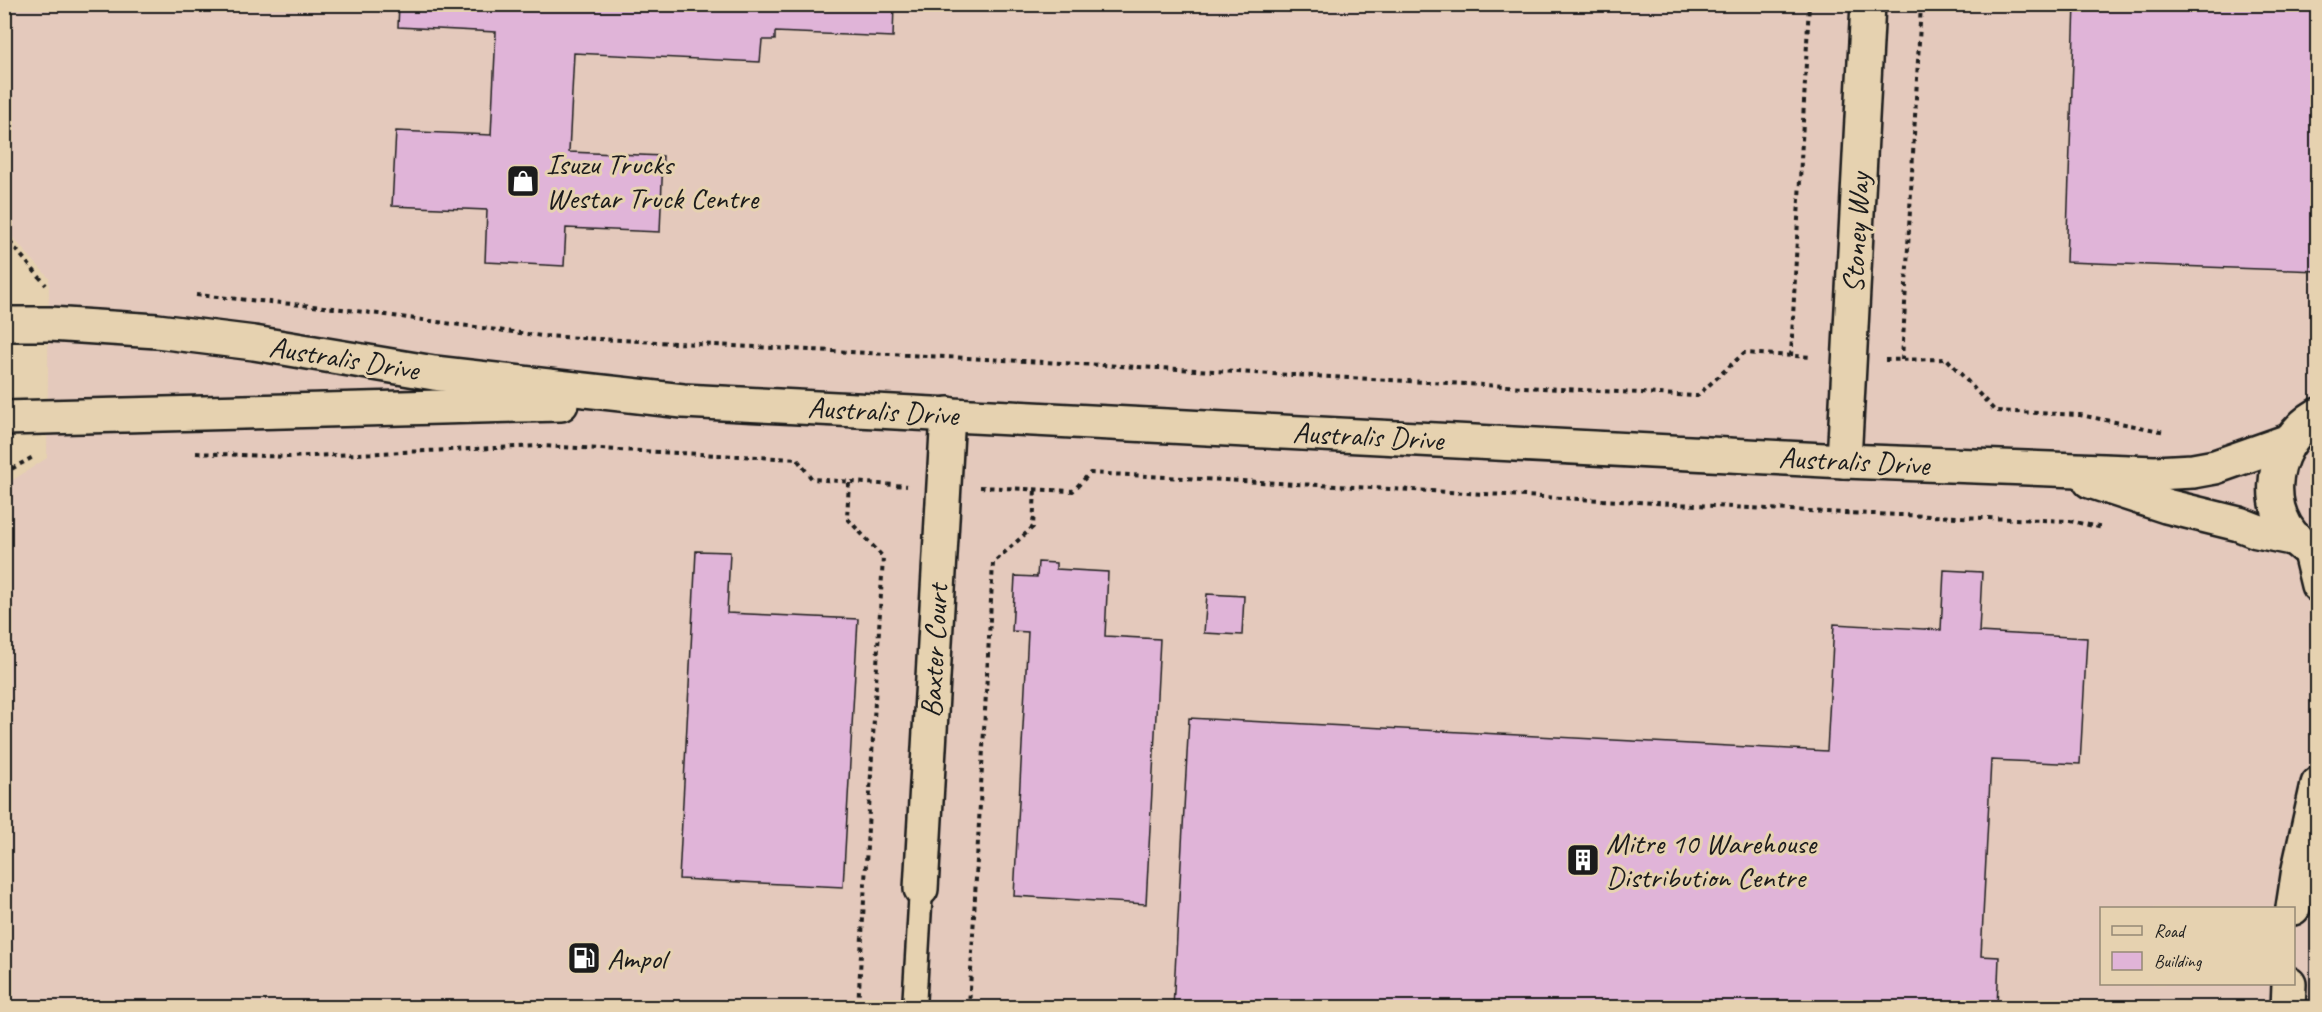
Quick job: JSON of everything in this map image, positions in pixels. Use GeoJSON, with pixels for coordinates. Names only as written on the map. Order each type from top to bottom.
{"type":"FeatureCollection","features":[{"type":"Feature","properties":{"kind":"street","name":"Stoney Way"},"geometry":{"type":"LineString","coordinates":[[1844,461],[1868,4]]}},
{"type":"Feature","properties":{"kind":"street","name":"Australis Drive"},"geometry":{"type":"LineString","coordinates":[[4,324],[50,324],[157,331],[434,373],[683,400],[1844,461],[2155,473],[2193,471],[2239,459],[2289,441]]}},
{"type":"Feature","properties":{"kind":"street","name":"Australis Drive"},"geometry":{"type":"LineString","coordinates":[[4,418],[683,400]]}},
{"type":"Feature","properties":{"kind":"street","name":"Baxter Court"},"geometry":{"type":"LineString","coordinates":[[921,889],[948,414]]}},
{"type":"Feature","properties":{"kind":"street"},"geometry":{"type":"LineString","coordinates":[[2318,415],[2301,427],[2289,441],[2277,468],[2275,484],[2280,513],[2308,549],[2318,585]]}},
{"type":"Feature","properties":{"kind":"street","name":"Australis Drive"},"geometry":{"type":"LineString","coordinates":[[2054,470],[2166,506],[2239,524],[2308,549]]}},
{"type":"Feature","properties":{"kind":"street"},"geometry":{"type":"LineString","coordinates":[[2294,907],[2299,869],[2318,784]]}},
{"type":"Feature","properties":{"kind":"street"},"geometry":{"type":"LineString","coordinates":[[2288,1008],[2289,985]]}},
{"type":"Feature","properties":{"kind":"lane"},"geometry":{"type":"LineString","coordinates":[[914,1008],[921,889]]}},
{"type":"Feature","properties":{"kind":"path"},"geometry":{"type":"LineString","coordinates":[[190,295],[334,308],[542,336],[1697,396],[1744,353],[1791,357],[1809,4]]}},
{"type":"Feature","properties":{"kind":"path"},"geometry":{"type":"LineString","coordinates":[[1920,4],[1902,360],[1947,359],[1995,411],[2080,415],[2175,434]]}},
{"type":"Feature","properties":{"kind":"path"},"geometry":{"type":"LineString","coordinates":[[4,235],[47,287]]}},
{"type":"Feature","properties":{"kind":"path"},"geometry":{"type":"LineString","coordinates":[[188,453],[288,457],[541,446],[796,459],[812,479],[888,486],[943,485],[1073,491],[1090,473],[1845,513],[2070,521],[2105,528]]}},
{"type":"Feature","properties":{"kind":"path"},"geometry":{"type":"LineString","coordinates":[[4,473],[42,451]]}},
{"type":"Feature","properties":{"kind":"path"},"geometry":{"type":"LineString","coordinates":[[849,483],[847,518],[883,557],[858,1008]]}},
{"type":"Feature","properties":{"kind":"path"},"geometry":{"type":"LineString","coordinates":[[969,1008],[993,563],[1033,527],[1035,489]]}},
{"type":"Feature","properties":{"kind":"shaded area"},"geometry":{"type":"Polygon","coordinates":[[[10,5],[2317,5],[2317,1007],[5,1008],[5,485],[47,458],[49,278],[5,229],[4,111],[10,5]]]}},
{"type":"Feature","properties":{"kind":"building"},"geometry":{"type":"Polygon","coordinates":[[[399,4],[894,4],[893,37],[775,32],[775,40],[762,40],[760,62],[574,53],[569,152],[663,156],[660,232],[566,228],[564,266],[485,262],[487,210],[392,206],[396,131],[491,135],[496,32],[398,27],[399,4]]]}},
{"type":"Feature","properties":{"kind":"building"},"geometry":{"type":"Polygon","coordinates":[[[2075,4],[2318,4],[2318,271],[2066,262],[2075,4]]]}},
{"type":"Feature","properties":{"kind":"building"},"geometry":{"type":"Polygon","coordinates":[[[696,551],[730,552],[727,613],[858,619],[843,887],[679,879],[696,551]]]}},
{"type":"Feature","properties":{"kind":"building"},"geometry":{"type":"Polygon","coordinates":[[[1038,562],[1056,563],[1056,569],[1108,572],[1105,636],[1160,639],[1146,904],[1014,896],[1028,632],[1012,631],[1015,576],[1037,577],[1038,562]]]}},
{"type":"Feature","properties":{"kind":"building","name":"Mitre 10 Warehouse Distribution Centre"},"geometry":{"type":"Polygon","coordinates":[[[1944,570],[1982,572],[1979,632],[2087,638],[2080,764],[1991,760],[1981,956],[1999,957],[1997,1008],[1173,1008],[1189,718],[1827,751],[1834,624],[1941,630],[1944,570]]]}},
{"type":"Feature","properties":{"kind":"building"},"geometry":{"type":"Polygon","coordinates":[[[1207,594],[1244,596],[1242,635],[1204,633],[1207,594]]]}},
{"type":"Feature","properties":{"kind":"place","name":"Isuzu Trucks Westar Truck Centre"},"geometry":{"type":"Point","coordinates":[523,181]}},
{"type":"Feature","properties":{"kind":"place","name":"Mitre 10 Warehouse Distribution Centre"},"geometry":{"type":"Point","coordinates":[1583,860]}},
{"type":"Feature","properties":{"kind":"place","name":"Ampol"},"geometry":{"type":"Point","coordinates":[584,958]}}]}
